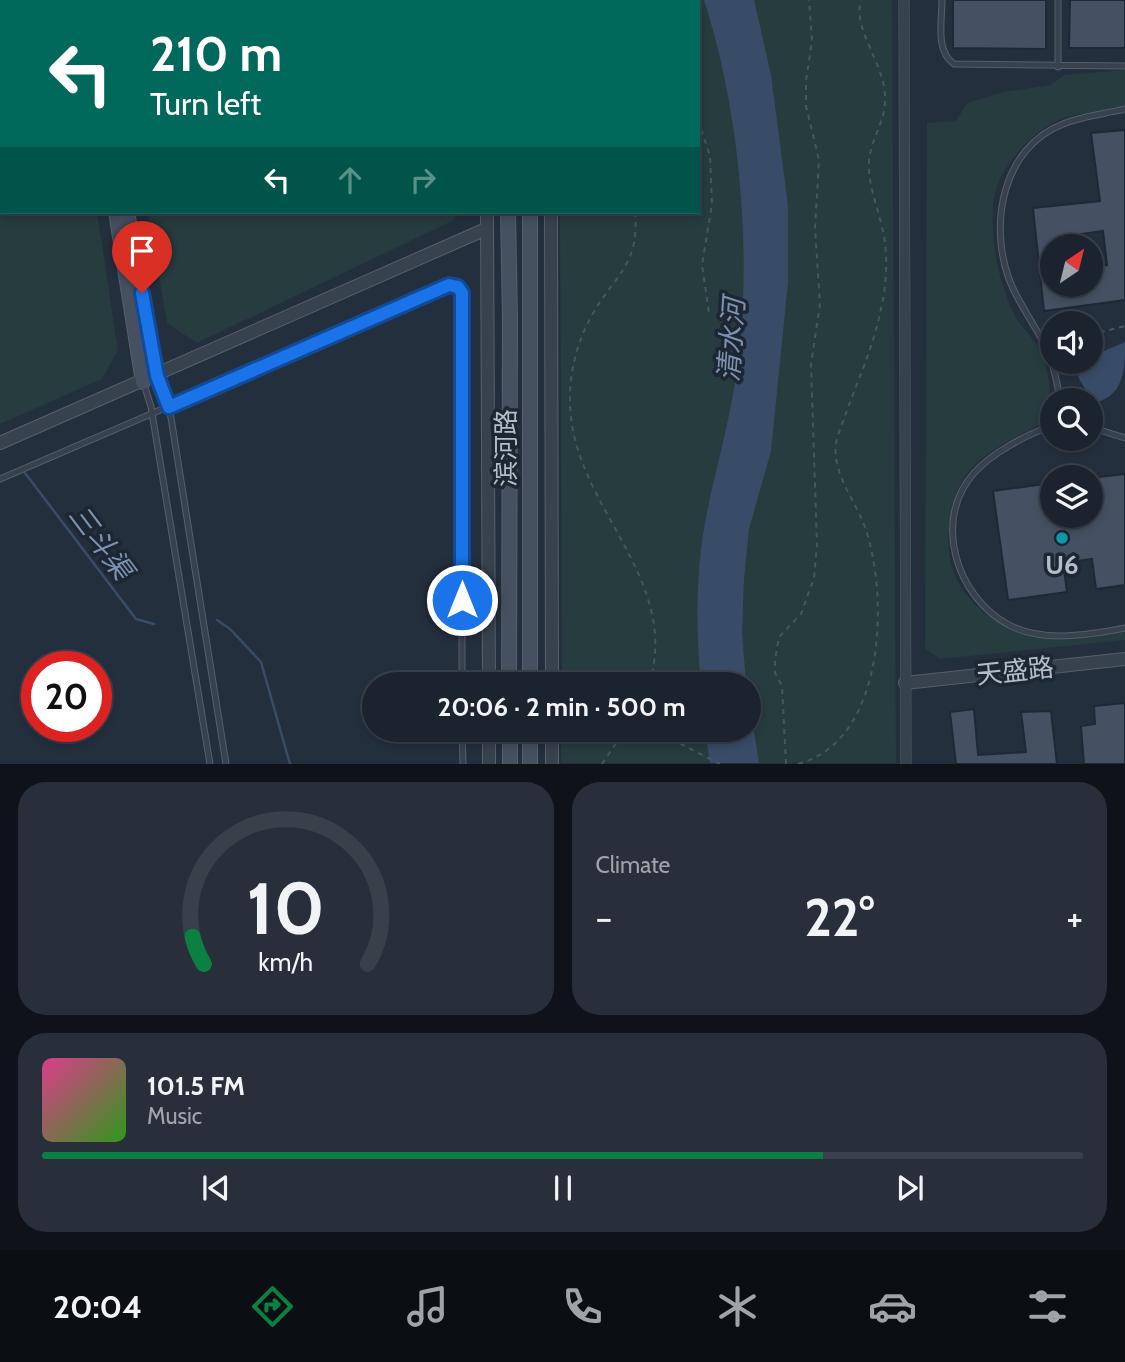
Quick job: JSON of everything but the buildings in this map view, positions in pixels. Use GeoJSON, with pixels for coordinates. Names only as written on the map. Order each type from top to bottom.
{"type":"FeatureCollection","features":[{"type":"Feature","properties":{"kind":"main road"},"geometry":{"type":"LineString","coordinates":[[116,214],[150,379]]}},
{"type":"Feature","properties":{"kind":"main road"},"geometry":{"type":"LineString","coordinates":[[127,214],[150,379]]}},
{"type":"Feature","properties":{"kind":"main road","name":"滨河路"},"geometry":{"type":"LineString","coordinates":[[508,214],[509,672]]}},
{"type":"Feature","properties":{"kind":"main road","name":"滨河路"},"geometry":{"type":"LineString","coordinates":[[530,214],[530,672]]}},
{"type":"Feature","properties":{"kind":"main road"},"geometry":{"type":"LineString","coordinates":[[510,742],[510,764]]}},
{"type":"Feature","properties":{"kind":"main road"},"geometry":{"type":"LineString","coordinates":[[530,742],[530,764]]}},
{"type":"Feature","properties":{"kind":"street"},"geometry":{"type":"LineString","coordinates":[[904,0],[906,764]]}},
{"type":"Feature","properties":{"kind":"street"},"geometry":{"type":"LineString","coordinates":[[487,214],[489,672]]}},
{"type":"Feature","properties":{"kind":"street"},"geometry":{"type":"LineString","coordinates":[[551,214],[552,672]]}},
{"type":"Feature","properties":{"kind":"street"},"geometry":{"type":"LineString","coordinates":[[0,443],[486,229]]}},
{"type":"Feature","properties":{"kind":"street","name":"天盛路"},"geometry":{"type":"LineString","coordinates":[[905,683],[1125,659]]}},
{"type":"Feature","properties":{"kind":"street"},"geometry":{"type":"LineString","coordinates":[[489,742],[489,764]]}},
{"type":"Feature","properties":{"kind":"street"},"geometry":{"type":"LineString","coordinates":[[552,742],[552,764]]}},
{"type":"Feature","properties":{"kind":"lane"},"geometry":{"type":"LineString","coordinates":[[942,0],[942,49],[945,58],[954,64],[1125,66]]}},
{"type":"Feature","properties":{"kind":"lane"},"geometry":{"type":"LineString","coordinates":[[1058,0],[1058,67]]}},
{"type":"Feature","properties":{"kind":"lane"},"geometry":{"type":"LineString","coordinates":[[1057,388],[1048,353],[1008,277],[1001,245],[1004,186],[1019,160],[1041,138],[1062,124],[1125,109]]}},
{"type":"Feature","properties":{"kind":"lane"},"geometry":{"type":"LineString","coordinates":[[0,479],[449,285],[458,287],[462,293],[462,672]]}},
{"type":"Feature","properties":{"kind":"lane"},"geometry":{"type":"LineString","coordinates":[[150,379],[169,407],[226,764]]}},
{"type":"Feature","properties":{"kind":"lane"},"geometry":{"type":"LineString","coordinates":[[150,379],[152,414],[211,764]]}},
{"type":"Feature","properties":{"kind":"lane"},"geometry":{"type":"LineString","coordinates":[[1103,431],[1125,438]]}},
{"type":"Feature","properties":{"kind":"lane"},"geometry":{"type":"LineString","coordinates":[[1040,432],[995,456],[974,472],[964,488],[955,512],[953,533],[954,555],[960,574],[992,614],[1010,626],[1041,634],[1075,636],[1125,628]]}},
{"type":"Feature","properties":{"kind":"lane"},"geometry":{"type":"LineString","coordinates":[[463,742],[463,764]]}},
{"type":"Feature","properties":{"kind":"path"},"geometry":{"type":"LineString","coordinates":[[786,764],[782,686],[775,673],[775,660],[779,636],[801,614],[814,578],[817,545],[811,364],[820,304],[815,228],[819,160],[806,106],[806,81],[812,41],[809,0]]}},
{"type":"Feature","properties":{"kind":"path"},"geometry":{"type":"LineString","coordinates":[[798,764],[840,740],[861,707],[873,672],[877,618],[875,578],[865,528],[837,467],[836,443],[870,349],[887,274],[882,227],[869,183],[869,159],[886,101],[882,74],[861,27],[862,0]]}},
{"type":"Feature","properties":{"kind":"path"},"geometry":{"type":"LineString","coordinates":[[700,126],[710,156],[712,204],[702,265],[709,313]]}},
{"type":"Feature","properties":{"kind":"path"},"geometry":{"type":"LineString","coordinates":[[635,214],[636,227],[626,269],[592,316],[572,370],[569,396],[574,434],[584,471],[639,571],[650,601],[656,623],[656,650],[651,672]]}},
{"type":"Feature","properties":{"kind":"path"},"geometry":{"type":"LineString","coordinates":[[1103,332],[1125,326]]}},
{"type":"Feature","properties":{"kind":"path"},"geometry":{"type":"LineString","coordinates":[[601,764],[617,742]]}},
{"type":"Feature","properties":{"kind":"path"},"geometry":{"type":"LineString","coordinates":[[677,742],[720,764]]}},
{"type":"Feature","properties":{"kind":"green space"},"geometry":{"type":"Polygon","coordinates":[[[700,0],[892,0],[896,763],[561,763],[561,742],[761,742],[761,672],[562,672],[560,214],[700,214],[700,0]]]}},
{"type":"Feature","properties":{"kind":"green space"},"geometry":{"type":"Polygon","coordinates":[[[1125,70],[1125,107],[1073,116],[1047,127],[1018,153],[997,187],[993,226],[999,272],[1013,312],[1040,350],[1040,374],[1047,374],[1049,388],[1040,388],[1040,424],[985,456],[960,484],[949,527],[949,550],[953,571],[962,589],[975,604],[1009,628],[1060,640],[1088,638],[1125,630],[1125,640],[940,659],[925,648],[927,123],[956,121],[967,103],[1004,92],[1050,85],[1065,75],[1125,70]]]}},
{"type":"Feature","properties":{"kind":"green space"},"geometry":{"type":"Polygon","coordinates":[[[0,214],[97,214],[118,351],[102,379],[0,424],[0,214]]]}},
{"type":"Feature","properties":{"kind":"green space"},"geometry":{"type":"Polygon","coordinates":[[[148,214],[457,214],[454,220],[197,343],[167,323],[148,214]]]}},
{"type":"Feature","properties":{"kind":"water"},"geometry":{"type":"Polygon","coordinates":[[[704,0],[754,0],[771,75],[788,206],[788,282],[771,451],[749,529],[744,578],[742,633],[745,672],[700,672],[698,581],[701,549],[735,383],[743,289],[743,240],[735,140],[717,44],[704,0]]]}},
{"type":"Feature","properties":{"kind":"water"},"geometry":{"type":"Polygon","coordinates":[[[1125,342],[1122,378],[1114,392],[1103,400],[1103,388],[1085,388],[1078,377],[1079,374],[1103,374],[1103,351],[1125,342]]]}},
{"type":"Feature","properties":{"kind":"water"},"geometry":{"type":"Polygon","coordinates":[[[707,742],[756,742],[759,763],[710,763],[707,742]]]}},
{"type":"Feature","properties":{"kind":"waterway","name":"三斗渠"},"geometry":{"type":"LineString","coordinates":[[25,473],[136,619],[154,624]]}},
{"type":"Feature","properties":{"kind":"waterway","name":"三斗渠"},"geometry":{"type":"LineString","coordinates":[[217,620],[230,629],[261,662],[290,764]]}},
{"type":"Feature","properties":{"kind":"place","name":"U6"},"geometry":{"type":"Point","coordinates":[1062,538]}},
{"type":"Feature","properties":{"kind":"route"},"geometry":{"type":"LineString","coordinates":[[142,293],[157,376],[169,407],[449,285],[458,287],[462,293],[462,600]]}},
{"type":"Feature","properties":{"kind":"water label","name":"清水河"},"geometry":{"type":"Point","coordinates":[731,340]}}]}
